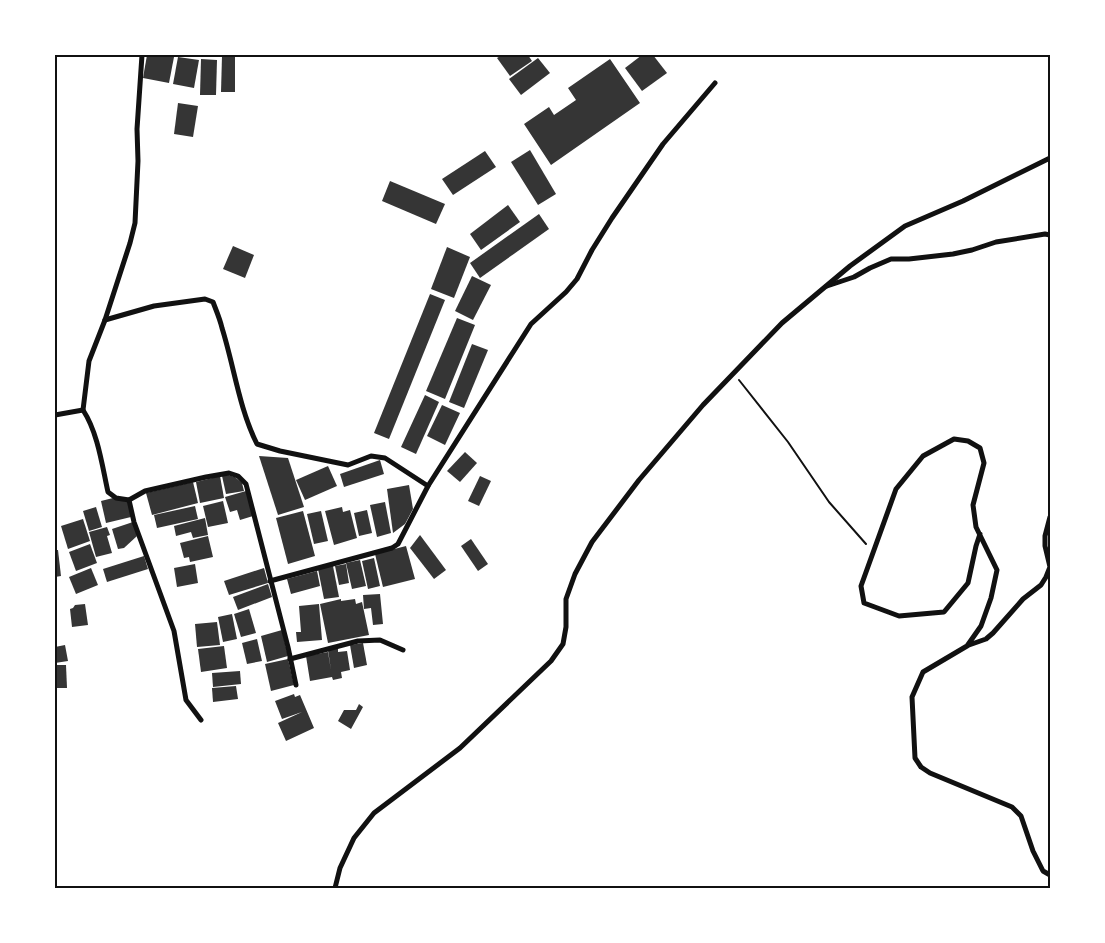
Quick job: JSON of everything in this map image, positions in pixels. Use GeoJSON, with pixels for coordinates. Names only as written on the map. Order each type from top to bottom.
{"type":"FeatureCollection","features":[{"type":"Feature","properties":{"kind":"street"},"geometry":{"type":"LineString","coordinates":[[142,55],[137,129],[138,161],[135,223],[106,320],[89,361],[83,410],[90,420],[108,492],[116,498],[129,500],[145,491],[229,473],[238,476],[246,484],[296,685]]}},
{"type":"Feature","properties":{"kind":"street"},"geometry":{"type":"LineString","coordinates":[[270,582],[392,548],[398,544],[428,486],[531,324],[566,292],[577,279],[607,226],[663,144],[715,83]]}},
{"type":"Feature","properties":{"kind":"street"},"geometry":{"type":"LineString","coordinates":[[335,888],[340,868],[354,838],[374,813],[460,748],[552,662],[563,644],[566,627],[566,600],[575,574],[592,542],[639,480],[703,406],[782,323],[850,266],[905,226],[1050,158]]}},
{"type":"Feature","properties":{"kind":"street"},"geometry":{"type":"LineString","coordinates":[[825,287],[854,277],[891,259],[953,254],[996,242],[1045,234],[1050,235]]}},
{"type":"Feature","properties":{"kind":"street"},"geometry":{"type":"LineString","coordinates":[[106,320],[154,306],[205,299],[213,302],[222,326],[244,410],[257,444],[280,451],[348,464],[371,456],[385,458],[428,486]]}},
{"type":"Feature","properties":{"kind":"street"},"geometry":{"type":"LineString","coordinates":[[55,415],[83,410]]}},
{"type":"Feature","properties":{"kind":"street"},"geometry":{"type":"LineString","coordinates":[[967,646],[981,626],[998,570],[980,534],[976,527],[973,505],[984,463],[980,448],[968,441],[954,439],[923,456],[896,489],[861,586],[864,603],[899,616],[944,612],[968,583],[980,534]]}},
{"type":"Feature","properties":{"kind":"street"},"geometry":{"type":"LineString","coordinates":[[129,500],[134,522],[174,631],[186,700],[201,720]]}},
{"type":"Feature","properties":{"kind":"street"},"geometry":{"type":"LineString","coordinates":[[1050,517],[1045,536],[1045,546],[1050,567],[1041,585],[1023,599],[994,633],[967,646],[923,672],[912,697],[915,758],[930,773],[1012,807],[1021,816],[1033,851],[1043,871],[1050,875]]}},
{"type":"Feature","properties":{"kind":"street"},"geometry":{"type":"LineString","coordinates":[[290,659],[358,641],[380,640],[403,650]]}},
{"type":"Feature","properties":{"kind":"path"},"geometry":{"type":"LineString","coordinates":[[734,373],[788,442],[829,502],[866,544]]}},
{"type":"Feature","properties":{"kind":"building"},"geometry":{"type":"Polygon","coordinates":[[[147,55],[174,57],[169,83],[143,78],[147,55]]]}},
{"type":"Feature","properties":{"kind":"building"},"geometry":{"type":"Polygon","coordinates":[[[502,55],[528,55],[532,61],[510,76],[497,58],[502,55]]]}},
{"type":"Feature","properties":{"kind":"building"},"geometry":{"type":"Polygon","coordinates":[[[642,55],[653,55],[667,73],[642,91],[625,68],[642,55]]]}},
{"type":"Feature","properties":{"kind":"building"},"geometry":{"type":"Polygon","coordinates":[[[222,56],[235,56],[235,92],[221,92],[222,56]]]}},
{"type":"Feature","properties":{"kind":"building"},"geometry":{"type":"Polygon","coordinates":[[[178,57],[199,60],[194,88],[173,84],[178,57]]]}},
{"type":"Feature","properties":{"kind":"building"},"geometry":{"type":"Polygon","coordinates":[[[538,58],[550,73],[521,95],[509,79],[538,58]]]}},
{"type":"Feature","properties":{"kind":"building"},"geometry":{"type":"Polygon","coordinates":[[[201,59],[217,60],[216,95],[200,95],[201,59]]]}},
{"type":"Feature","properties":{"kind":"building"},"geometry":{"type":"Polygon","coordinates":[[[610,59],[640,103],[551,165],[524,124],[549,107],[554,115],[576,100],[568,88],[610,59]]]}},
{"type":"Feature","properties":{"kind":"building"},"geometry":{"type":"Polygon","coordinates":[[[178,103],[198,106],[193,137],[174,134],[178,103]]]}},
{"type":"Feature","properties":{"kind":"building"},"geometry":{"type":"Polygon","coordinates":[[[530,150],[556,194],[538,205],[511,162],[530,150]]]}},
{"type":"Feature","properties":{"kind":"building"},"geometry":{"type":"Polygon","coordinates":[[[485,151],[496,167],[453,195],[442,179],[485,151]]]}},
{"type":"Feature","properties":{"kind":"building"},"geometry":{"type":"Polygon","coordinates":[[[390,181],[445,204],[436,224],[382,201],[390,181]]]}},
{"type":"Feature","properties":{"kind":"building"},"geometry":{"type":"Polygon","coordinates":[[[508,205],[520,222],[481,250],[470,234],[508,205]]]}},
{"type":"Feature","properties":{"kind":"building"},"geometry":{"type":"Polygon","coordinates":[[[539,214],[549,229],[480,278],[470,263],[539,214]]]}},
{"type":"Feature","properties":{"kind":"building"},"geometry":{"type":"Polygon","coordinates":[[[233,246],[254,255],[245,278],[223,269],[233,246]]]}},
{"type":"Feature","properties":{"kind":"building"},"geometry":{"type":"Polygon","coordinates":[[[447,247],[470,257],[454,298],[431,289],[447,247]]]}},
{"type":"Feature","properties":{"kind":"building"},"geometry":{"type":"Polygon","coordinates":[[[472,276],[491,285],[473,320],[455,311],[472,276]]]}},
{"type":"Feature","properties":{"kind":"building"},"geometry":{"type":"Polygon","coordinates":[[[430,294],[445,300],[389,439],[374,433],[430,294]]]}},
{"type":"Feature","properties":{"kind":"building"},"geometry":{"type":"Polygon","coordinates":[[[457,318],[475,325],[445,399],[426,391],[457,318]]]}},
{"type":"Feature","properties":{"kind":"building"},"geometry":{"type":"Polygon","coordinates":[[[472,344],[488,350],[464,408],[449,402],[472,344]]]}},
{"type":"Feature","properties":{"kind":"building"},"geometry":{"type":"Polygon","coordinates":[[[425,395],[439,402],[416,454],[401,447],[425,395]]]}},
{"type":"Feature","properties":{"kind":"building"},"geometry":{"type":"Polygon","coordinates":[[[442,405],[460,413],[445,445],[427,436],[442,405]]]}},
{"type":"Feature","properties":{"kind":"building"},"geometry":{"type":"Polygon","coordinates":[[[465,452],[477,463],[460,482],[447,471],[465,452]]]}},
{"type":"Feature","properties":{"kind":"building"},"geometry":{"type":"Polygon","coordinates":[[[259,456],[288,458],[304,507],[278,515],[259,456]]]}},
{"type":"Feature","properties":{"kind":"building"},"geometry":{"type":"Polygon","coordinates":[[[380,460],[384,474],[344,487],[340,474],[380,460]]]}},
{"type":"Feature","properties":{"kind":"building"},"geometry":{"type":"Polygon","coordinates":[[[328,466],[337,486],[305,500],[296,480],[328,466]]]}},
{"type":"Feature","properties":{"kind":"building"},"geometry":{"type":"Polygon","coordinates":[[[220,476],[224,498],[200,503],[196,482],[220,476]]]}},
{"type":"Feature","properties":{"kind":"building"},"geometry":{"type":"Polygon","coordinates":[[[222,476],[235,477],[242,483],[244,491],[226,494],[222,476]]]}},
{"type":"Feature","properties":{"kind":"building"},"geometry":{"type":"Polygon","coordinates":[[[480,476],[491,481],[479,506],[468,501],[480,476]]]}},
{"type":"Feature","properties":{"kind":"building"},"geometry":{"type":"Polygon","coordinates":[[[193,482],[198,503],[152,515],[146,493],[193,482]]]}},
{"type":"Feature","properties":{"kind":"building"},"geometry":{"type":"Polygon","coordinates":[[[409,485],[413,509],[405,524],[393,533],[387,489],[409,485]]]}},
{"type":"Feature","properties":{"kind":"building"},"geometry":{"type":"Polygon","coordinates":[[[246,491],[253,516],[240,520],[237,510],[230,512],[225,497],[246,491]]]}},
{"type":"Feature","properties":{"kind":"building"},"geometry":{"type":"Polygon","coordinates":[[[113,498],[128,502],[131,517],[106,523],[101,501],[113,498]]]}},
{"type":"Feature","properties":{"kind":"building"},"geometry":{"type":"Polygon","coordinates":[[[223,501],[228,523],[208,527],[203,506],[223,501]]]}},
{"type":"Feature","properties":{"kind":"building"},"geometry":{"type":"Polygon","coordinates":[[[385,502],[391,533],[377,537],[370,505],[385,502]]]}},
{"type":"Feature","properties":{"kind":"building"},"geometry":{"type":"Polygon","coordinates":[[[195,506],[198,519],[157,528],[154,515],[195,506]]]}},
{"type":"Feature","properties":{"kind":"building"},"geometry":{"type":"Polygon","coordinates":[[[96,507],[102,527],[89,531],[83,511],[96,507]]]}},
{"type":"Feature","properties":{"kind":"building"},"geometry":{"type":"Polygon","coordinates":[[[342,507],[343,512],[350,510],[357,538],[334,545],[325,511],[342,507]]]}},
{"type":"Feature","properties":{"kind":"building"},"geometry":{"type":"Polygon","coordinates":[[[367,510],[372,533],[359,536],[354,513],[367,510]]]}},
{"type":"Feature","properties":{"kind":"building"},"geometry":{"type":"Polygon","coordinates":[[[303,511],[315,556],[288,564],[276,518],[303,511]]]}},
{"type":"Feature","properties":{"kind":"building"},"geometry":{"type":"Polygon","coordinates":[[[321,511],[328,541],[314,544],[307,514],[321,511]]]}},
{"type":"Feature","properties":{"kind":"building"},"geometry":{"type":"Polygon","coordinates":[[[205,518],[208,535],[193,538],[191,532],[176,536],[174,526],[205,518]]]}},
{"type":"Feature","properties":{"kind":"building"},"geometry":{"type":"Polygon","coordinates":[[[83,519],[90,541],[68,549],[61,526],[83,519]]]}},
{"type":"Feature","properties":{"kind":"building"},"geometry":{"type":"Polygon","coordinates":[[[133,522],[137,536],[124,548],[118,549],[112,529],[133,522]]]}},
{"type":"Feature","properties":{"kind":"building"},"geometry":{"type":"Polygon","coordinates":[[[107,527],[110,535],[107,536],[112,553],[96,557],[89,532],[107,527]]]}},
{"type":"Feature","properties":{"kind":"building"},"geometry":{"type":"Polygon","coordinates":[[[420,535],[446,570],[434,579],[410,548],[420,535]]]}},
{"type":"Feature","properties":{"kind":"building"},"geometry":{"type":"Polygon","coordinates":[[[208,536],[213,557],[190,562],[189,557],[184,558],[180,543],[208,536]]]}},
{"type":"Feature","properties":{"kind":"building"},"geometry":{"type":"Polygon","coordinates":[[[471,539],[488,564],[478,571],[461,546],[471,539]]]}},
{"type":"Feature","properties":{"kind":"building"},"geometry":{"type":"Polygon","coordinates":[[[90,544],[97,563],[76,571],[69,552],[90,544]]]}},
{"type":"Feature","properties":{"kind":"building"},"geometry":{"type":"Polygon","coordinates":[[[406,546],[415,579],[383,587],[375,554],[406,546]]]}},
{"type":"Feature","properties":{"kind":"building"},"geometry":{"type":"Polygon","coordinates":[[[55,550],[58,550],[61,576],[55,577],[55,550]]]}},
{"type":"Feature","properties":{"kind":"building"},"geometry":{"type":"Polygon","coordinates":[[[144,556],[148,569],[107,582],[103,569],[144,556]]]}},
{"type":"Feature","properties":{"kind":"building"},"geometry":{"type":"Polygon","coordinates":[[[374,558],[380,586],[368,589],[362,561],[374,558]]]}},
{"type":"Feature","properties":{"kind":"building"},"geometry":{"type":"Polygon","coordinates":[[[360,560],[366,586],[352,589],[346,563],[360,560]]]}},
{"type":"Feature","properties":{"kind":"building"},"geometry":{"type":"Polygon","coordinates":[[[195,564],[198,583],[177,587],[174,568],[195,564]]]}},
{"type":"Feature","properties":{"kind":"building"},"geometry":{"type":"Polygon","coordinates":[[[346,564],[349,583],[339,585],[335,566],[346,564]]]}},
{"type":"Feature","properties":{"kind":"building"},"geometry":{"type":"Polygon","coordinates":[[[333,566],[339,597],[324,599],[318,569],[333,566]]]}},
{"type":"Feature","properties":{"kind":"building"},"geometry":{"type":"Polygon","coordinates":[[[91,568],[98,585],[76,594],[69,577],[91,568]]]}},
{"type":"Feature","properties":{"kind":"building"},"geometry":{"type":"Polygon","coordinates":[[[264,568],[268,583],[229,595],[224,581],[264,568]]]}},
{"type":"Feature","properties":{"kind":"building"},"geometry":{"type":"Polygon","coordinates":[[[317,571],[320,586],[291,594],[287,579],[317,571]]]}},
{"type":"Feature","properties":{"kind":"building"},"geometry":{"type":"Polygon","coordinates":[[[268,584],[272,597],[238,610],[233,597],[268,584]]]}},
{"type":"Feature","properties":{"kind":"building"},"geometry":{"type":"Polygon","coordinates":[[[380,594],[383,624],[373,625],[371,608],[364,609],[363,595],[380,594]]]}},
{"type":"Feature","properties":{"kind":"building"},"geometry":{"type":"Polygon","coordinates":[[[341,599],[341,601],[355,599],[356,604],[362,602],[369,635],[328,643],[320,604],[341,599]]]}},
{"type":"Feature","properties":{"kind":"building"},"geometry":{"type":"Polygon","coordinates":[[[85,604],[88,625],[72,627],[70,609],[75,605],[85,604]]]}},
{"type":"Feature","properties":{"kind":"building"},"geometry":{"type":"Polygon","coordinates":[[[319,604],[322,640],[297,642],[296,632],[301,632],[299,606],[319,604]]]}},
{"type":"Feature","properties":{"kind":"building"},"geometry":{"type":"Polygon","coordinates":[[[249,609],[256,633],[241,637],[234,614],[249,609]]]}},
{"type":"Feature","properties":{"kind":"building"},"geometry":{"type":"Polygon","coordinates":[[[232,614],[237,639],[223,642],[218,617],[232,614]]]}},
{"type":"Feature","properties":{"kind":"building"},"geometry":{"type":"Polygon","coordinates":[[[217,622],[220,645],[197,647],[195,624],[217,622]]]}},
{"type":"Feature","properties":{"kind":"building"},"geometry":{"type":"Polygon","coordinates":[[[282,630],[288,656],[267,662],[261,636],[282,630]]]}},
{"type":"Feature","properties":{"kind":"building"},"geometry":{"type":"Polygon","coordinates":[[[257,639],[262,661],[247,664],[242,643],[257,639]]]}},
{"type":"Feature","properties":{"kind":"building"},"geometry":{"type":"Polygon","coordinates":[[[363,643],[367,665],[354,668],[350,645],[363,643]]]}},
{"type":"Feature","properties":{"kind":"building"},"geometry":{"type":"Polygon","coordinates":[[[65,645],[68,661],[55,663],[55,647],[65,645]]]}},
{"type":"Feature","properties":{"kind":"building"},"geometry":{"type":"Polygon","coordinates":[[[224,646],[227,668],[201,672],[198,649],[224,646]]]}},
{"type":"Feature","properties":{"kind":"building"},"geometry":{"type":"Polygon","coordinates":[[[338,648],[338,652],[347,651],[350,670],[341,672],[342,678],[333,680],[332,677],[310,681],[306,656],[328,652],[331,670],[328,650],[338,648]]]}},
{"type":"Feature","properties":{"kind":"building"},"geometry":{"type":"Polygon","coordinates":[[[288,659],[294,685],[271,691],[265,664],[288,659]]]}},
{"type":"Feature","properties":{"kind":"building"},"geometry":{"type":"Polygon","coordinates":[[[55,665],[66,665],[67,688],[55,688],[55,665]]]}},
{"type":"Feature","properties":{"kind":"building"},"geometry":{"type":"Polygon","coordinates":[[[240,671],[241,684],[213,687],[212,673],[240,671]]]}},
{"type":"Feature","properties":{"kind":"building"},"geometry":{"type":"Polygon","coordinates":[[[236,686],[238,699],[213,702],[212,688],[236,686]]]}},
{"type":"Feature","properties":{"kind":"building"},"geometry":{"type":"Polygon","coordinates":[[[294,694],[295,697],[300,695],[314,728],[286,741],[278,723],[302,712],[282,719],[275,701],[294,694]]]}},
{"type":"Feature","properties":{"kind":"building"},"geometry":{"type":"Polygon","coordinates":[[[359,704],[363,707],[351,729],[338,721],[344,710],[356,710],[359,704]]]}}]}
